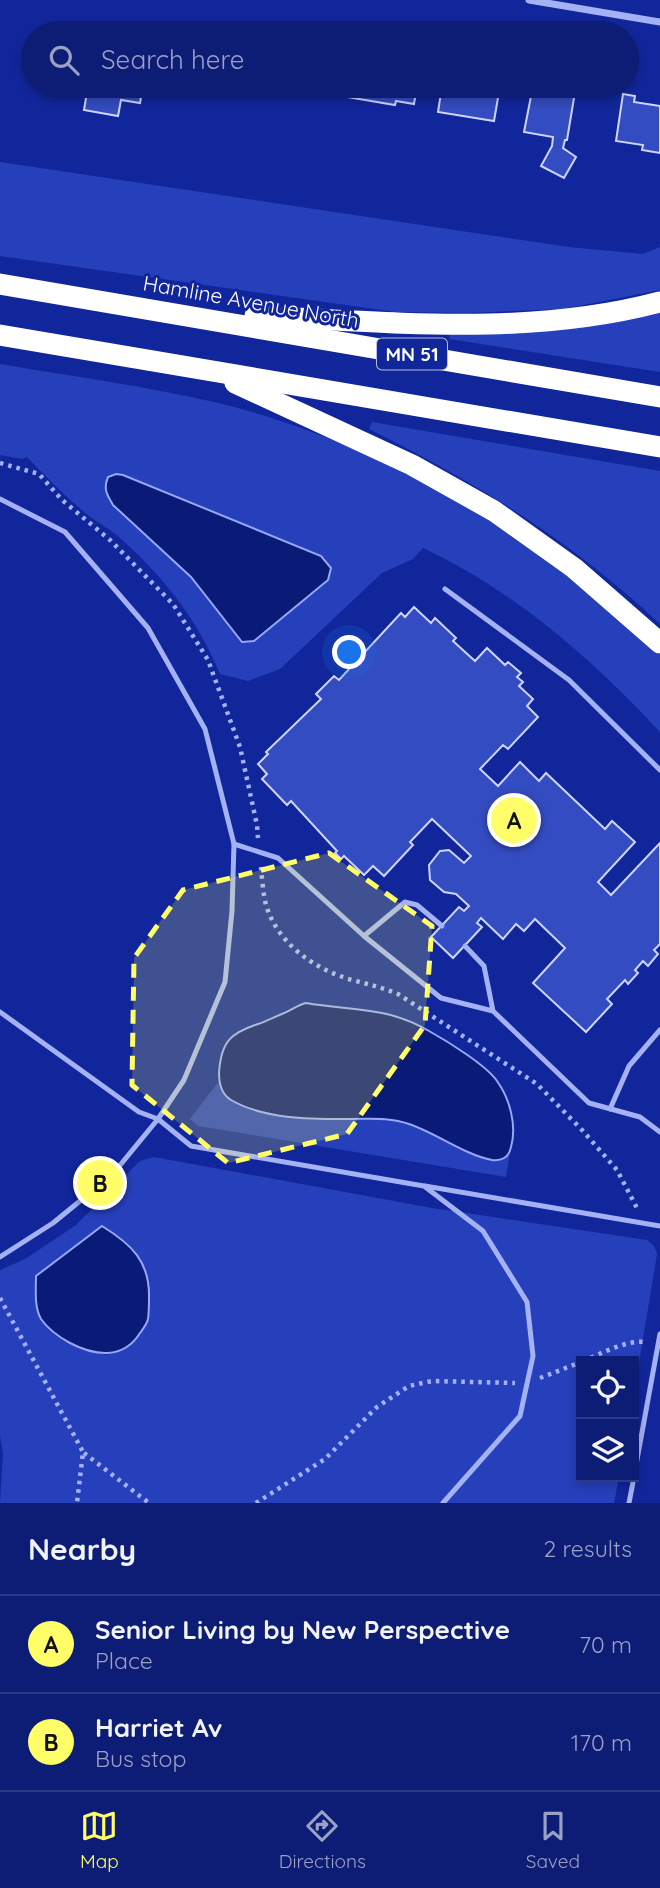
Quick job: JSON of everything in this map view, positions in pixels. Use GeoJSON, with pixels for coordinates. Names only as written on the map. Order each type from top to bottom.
{"type":"FeatureCollection","features":[{"type":"Feature","properties":{"kind":"highway","name":"Hamline Avenue North"},"geometry":{"type":"LineString","coordinates":[[0,284],[660,397]]}},
{"type":"Feature","properties":{"kind":"highway"},"geometry":{"type":"LineString","coordinates":[[164,311],[431,323],[533,323],[609,313],[660,302]]}},
{"type":"Feature","properties":{"kind":"highway","name":"MN 51"},"geometry":{"type":"LineString","coordinates":[[0,335],[660,447]]}},
{"type":"Feature","properties":{"kind":"highway"},"geometry":{"type":"LineString","coordinates":[[211,371],[412,465],[494,511],[574,568],[660,643]]}},
{"type":"Feature","properties":{"kind":"street"},"geometry":{"type":"LineString","coordinates":[[529,0],[660,22]]}},
{"type":"Feature","properties":{"kind":"lane"},"geometry":{"type":"LineString","coordinates":[[0,499],[65,532],[148,628],[205,729],[234,844],[232,911],[225,982],[184,1080],[158,1119],[112,1175],[53,1223],[0,1257]]}},
{"type":"Feature","properties":{"kind":"lane"},"geometry":{"type":"LineString","coordinates":[[444,589],[569,680],[660,770]]}},
{"type":"Feature","properties":{"kind":"lane"},"geometry":{"type":"LineString","coordinates":[[234,844],[278,858],[364,936],[441,999],[493,1011],[589,1103],[640,1116],[660,1132]]}},
{"type":"Feature","properties":{"kind":"lane"},"geometry":{"type":"LineString","coordinates":[[364,936],[405,902],[417,905],[442,926]]}},
{"type":"Feature","properties":{"kind":"lane"},"geometry":{"type":"LineString","coordinates":[[465,946],[484,966],[493,1011]]}},
{"type":"Feature","properties":{"kind":"lane"},"geometry":{"type":"LineString","coordinates":[[0,1012],[139,1112],[158,1119],[191,1146],[660,1226]]}},
{"type":"Feature","properties":{"kind":"lane"},"geometry":{"type":"LineString","coordinates":[[610,1109],[629,1066],[660,1030]]}},
{"type":"Feature","properties":{"kind":"lane"},"geometry":{"type":"LineString","coordinates":[[424,1186],[483,1231],[527,1302],[533,1356],[520,1416],[443,1503]]}},
{"type":"Feature","properties":{"kind":"lane"},"geometry":{"type":"LineString","coordinates":[[639,1448],[660,1334]]}},
{"type":"Feature","properties":{"kind":"lane"},"geometry":{"type":"LineString","coordinates":[[629,1503],[633,1482]]}},
{"type":"Feature","properties":{"kind":"path"},"geometry":{"type":"LineString","coordinates":[[0,463],[39,474],[62,500],[110,540],[173,604],[208,660],[240,747],[257,825],[266,904],[275,926],[292,947],[312,963],[328,971],[398,994],[537,1084],[617,1170],[645,1222]]}},
{"type":"Feature","properties":{"kind":"path"},"geometry":{"type":"LineString","coordinates":[[0,1298],[83,1452],[149,1503]]}},
{"type":"Feature","properties":{"kind":"path"},"geometry":{"type":"LineString","coordinates":[[599,1356],[638,1342],[658,1344]]}},
{"type":"Feature","properties":{"kind":"path"},"geometry":{"type":"LineString","coordinates":[[256,1503],[325,1459],[377,1407],[408,1386],[432,1381],[528,1383],[576,1364]]}},
{"type":"Feature","properties":{"kind":"path"},"geometry":{"type":"LineString","coordinates":[[77,1503],[83,1452]]}},
{"type":"Feature","properties":{"kind":"highlighted area"},"geometry":{"type":"Polygon","coordinates":[[[329,853],[432,926],[425,1025],[347,1134],[228,1163],[132,1085],[134,958],[183,890],[329,853]]]}},
{"type":"Feature","properties":{"kind":"shaded area"},"geometry":{"type":"Polygon","coordinates":[[[0,162],[569,247],[643,254],[660,247],[660,290],[563,309],[467,313],[396,312],[0,256],[0,162]]]}},
{"type":"Feature","properties":{"kind":"shaded area"},"geometry":{"type":"Polygon","coordinates":[[[660,311],[660,372],[449,339],[450,333],[660,311]]]}},
{"type":"Feature","properties":{"kind":"shaded area"},"geometry":{"type":"Polygon","coordinates":[[[0,364],[214,402],[277,420],[338,442],[397,468],[454,499],[509,533],[612,611],[660,655],[660,732],[607,678],[551,629],[489,585],[423,548],[413,559],[382,573],[280,669],[248,681],[220,674],[190,617],[165,583],[136,553],[73,502],[27,457],[22,459],[0,455],[0,364]],[[123,475],[113,505],[191,577],[242,642],[328,563],[321,556],[123,475]]]}},
{"type":"Feature","properties":{"kind":"shaded area"},"geometry":{"type":"Polygon","coordinates":[[[372,422],[660,471],[660,624],[593,566],[558,540],[448,471],[369,429],[372,422]]]}},
{"type":"Feature","properties":{"kind":"shaded area"},"geometry":{"type":"Polygon","coordinates":[[[116,474],[321,556],[331,568],[328,580],[254,641],[242,642],[191,577],[113,505],[107,495],[106,485],[108,477],[116,474]]]}},
{"type":"Feature","properties":{"kind":"shaded area"},"geometry":{"type":"Polygon","coordinates":[[[306,1003],[398,1017],[429,1031],[475,1061],[497,1081],[509,1104],[513,1139],[509,1153],[504,1158],[492,1160],[395,1120],[274,1115],[245,1107],[228,1098],[221,1088],[219,1073],[222,1053],[229,1040],[241,1031],[306,1003]]]}},
{"type":"Feature","properties":{"kind":"shaded area"},"geometry":{"type":"Polygon","coordinates":[[[219,1081],[230,1098],[250,1109],[275,1115],[408,1123],[480,1156],[508,1155],[511,1147],[506,1177],[198,1126],[190,1119],[219,1081]]]}},
{"type":"Feature","properties":{"kind":"shaded area"},"geometry":{"type":"Polygon","coordinates":[[[154,1157],[432,1208],[647,1240],[654,1246],[657,1254],[639,1363],[639,1356],[576,1356],[576,1482],[618,1482],[614,1503],[0,1503],[3,1453],[0,1436],[0,1270],[25,1259],[76,1225],[140,1161],[154,1157]],[[117,1235],[79,1348],[106,1355],[117,1352],[144,1265],[132,1248],[117,1235]]]}},
{"type":"Feature","properties":{"kind":"shaded area"},"geometry":{"type":"Polygon","coordinates":[[[102,1226],[137,1255],[148,1285],[149,1314],[145,1326],[125,1348],[108,1353],[89,1351],[66,1341],[54,1332],[41,1319],[36,1298],[36,1276],[102,1226]]]}},
{"type":"Feature","properties":{"kind":"building"},"geometry":{"type":"Polygon","coordinates":[[[86,98],[141,98],[140,103],[121,100],[118,116],[84,110],[86,98]]]}},
{"type":"Feature","properties":{"kind":"building"},"geometry":{"type":"Polygon","coordinates":[[[353,98],[415,98],[414,104],[396,101],[395,105],[353,98]]]}},
{"type":"Feature","properties":{"kind":"building"},"geometry":{"type":"Polygon","coordinates":[[[440,98],[498,98],[494,121],[438,112],[440,98]]]}},
{"type":"Feature","properties":{"kind":"building"},"geometry":{"type":"Polygon","coordinates":[[[531,98],[574,98],[567,140],[563,148],[576,157],[564,178],[541,166],[552,146],[553,137],[524,132],[531,98]]]}},
{"type":"Feature","properties":{"kind":"building"},"geometry":{"type":"Polygon","coordinates":[[[622,98],[635,98],[634,102],[660,106],[660,153],[642,150],[643,145],[616,141],[622,98]]]}},
{"type":"Feature","properties":{"kind":"building"},"geometry":{"type":"Polygon","coordinates":[[[414,607],[431,623],[435,618],[456,638],[453,641],[475,661],[487,648],[505,665],[508,662],[521,673],[517,677],[523,682],[519,686],[533,699],[527,706],[538,717],[508,749],[503,745],[480,769],[498,786],[520,762],[539,781],[546,773],[605,829],[612,821],[635,842],[598,882],[611,895],[660,843],[660,944],[654,950],[658,954],[648,966],[643,961],[635,970],[638,973],[628,984],[625,980],[607,999],[612,1004],[586,1032],[533,983],[565,948],[535,919],[524,931],[516,924],[503,939],[481,918],[477,923],[482,927],[453,958],[431,937],[459,907],[464,911],[469,906],[456,894],[444,892],[430,880],[429,865],[440,851],[449,850],[464,863],[471,856],[432,819],[410,842],[413,845],[384,876],[373,866],[364,875],[344,856],[341,859],[335,853],[337,851],[291,801],[287,805],[262,779],[267,774],[258,764],[268,754],[266,752],[321,699],[316,694],[334,676],[339,680],[401,613],[405,617],[414,607]]]}},
{"type":"Feature","properties":{"kind":"place","name":"Senior Living by New Perspective"},"geometry":{"type":"Point","coordinates":[514,820]}},
{"type":"Feature","properties":{"kind":"place","name":"Harriet Av"},"geometry":{"type":"Point","coordinates":[100,1183]}}]}
